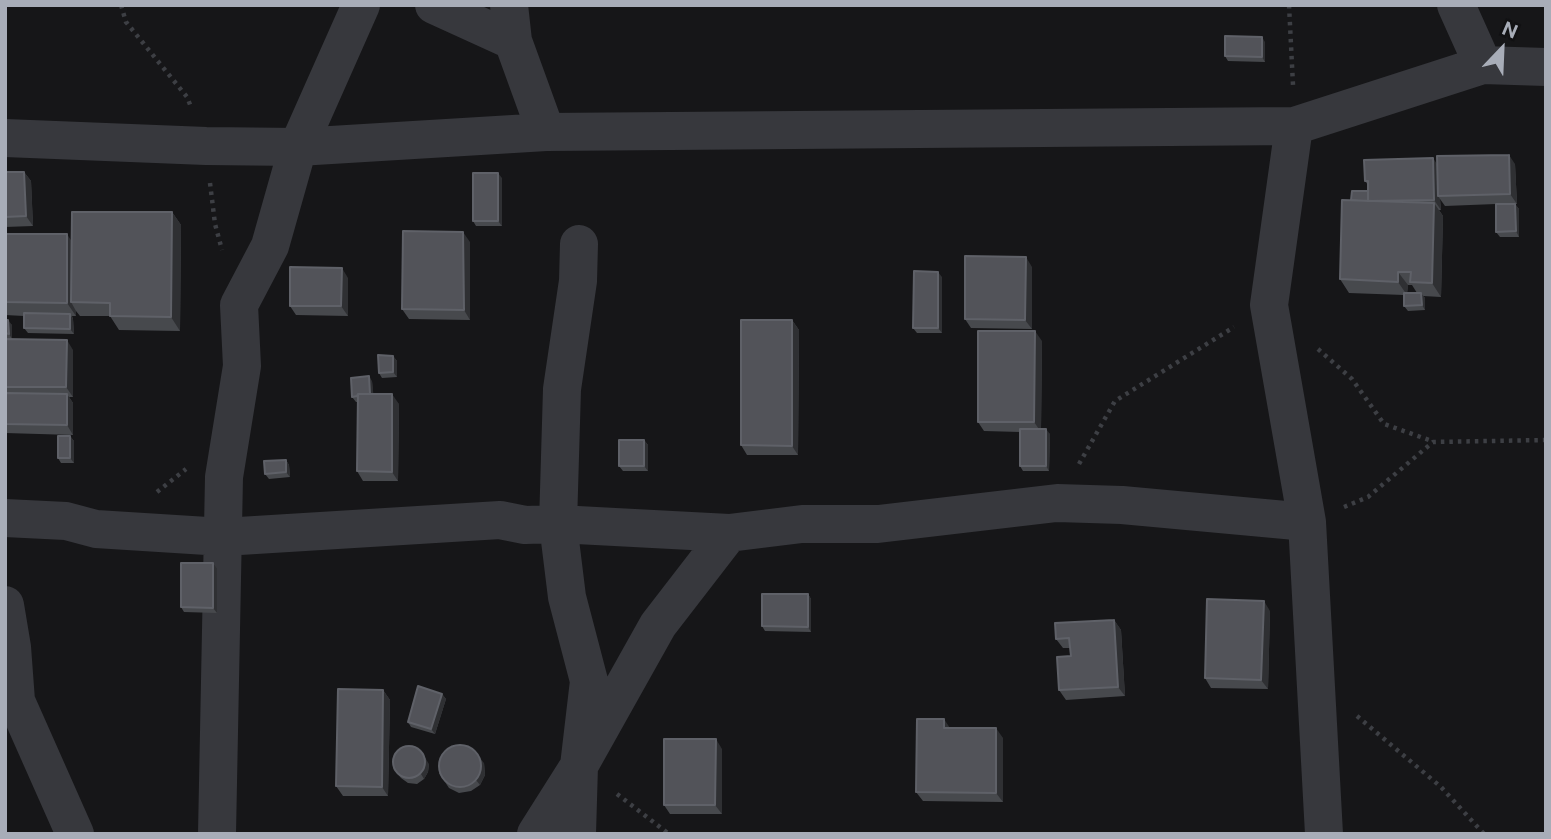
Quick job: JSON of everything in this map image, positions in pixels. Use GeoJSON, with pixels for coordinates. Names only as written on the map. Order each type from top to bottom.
{"type":"FeatureCollection","features":[{"type":"Feature","properties":{"kind":"street"},"geometry":{"type":"LineString","coordinates":[[217,834],[224,477],[242,366],[239,305],[270,246],[298,147],[361,5]]}},
{"type":"Feature","properties":{"kind":"street"},"geometry":{"type":"LineString","coordinates":[[434,5],[511,23],[546,132]]}},
{"type":"Feature","properties":{"kind":"street"},"geometry":{"type":"LineString","coordinates":[[1456,5],[1483,65]]}},
{"type":"Feature","properties":{"kind":"street"},"geometry":{"type":"LineString","coordinates":[[5,138],[298,147],[546,132],[1294,125],[1483,65],[1546,67]]}},
{"type":"Feature","properties":{"kind":"street"},"geometry":{"type":"LineString","coordinates":[[1294,125],[1269,305],[1307,522],[1324,834]]}},
{"type":"Feature","properties":{"kind":"street"},"geometry":{"type":"LineString","coordinates":[[577,834],[579,766],[589,681],[566,597],[558,524],[562,389],[578,281],[579,244]]}},
{"type":"Feature","properties":{"kind":"street"},"geometry":{"type":"LineString","coordinates":[[5,518],[66,521],[96,529],[223,537],[500,520],[525,525],[558,524],[729,534],[802,524],[878,524],[1057,503],[1122,505],[1307,522]]}},
{"type":"Feature","properties":{"kind":"street"},"geometry":{"type":"LineString","coordinates":[[536,834],[579,766],[658,625],[729,534]]}},
{"type":"Feature","properties":{"kind":"street"},"geometry":{"type":"LineString","coordinates":[[5,605],[12,647],[16,701],[75,834]]}},
{"type":"Feature","properties":{"kind":"path"},"geometry":{"type":"LineString","coordinates":[[1289,5],[1294,125]]}},
{"type":"Feature","properties":{"kind":"path"},"geometry":{"type":"LineString","coordinates":[[1057,503],[1115,401],[1269,305],[1352,379],[1384,424],[1433,442],[1546,440]]}},
{"type":"Feature","properties":{"kind":"path"},"geometry":{"type":"LineString","coordinates":[[1307,522],[1368,497],[1433,442]]}},
{"type":"Feature","properties":{"kind":"path"},"geometry":{"type":"LineString","coordinates":[[151,497],[187,468]]}},
{"type":"Feature","properties":{"kind":"path"},"geometry":{"type":"LineString","coordinates":[[1356,716],[1441,787],[1484,834]]}},
{"type":"Feature","properties":{"kind":"path"},"geometry":{"type":"LineString","coordinates":[[579,766],[669,834]]}},
{"type":"Feature","properties":{"kind":"building"},"geometry":{"type":"Polygon","coordinates":[[[1225,36],[1262,37],[1262,57],[1225,56],[1225,36]]]}},
{"type":"Feature","properties":{"kind":"building"},"geometry":{"type":"Polygon","coordinates":[[[1509,155],[1510,194],[1438,196],[1437,156],[1509,155]]]}},
{"type":"Feature","properties":{"kind":"building"},"geometry":{"type":"Polygon","coordinates":[[[1433,158],[1434,200],[1368,201],[1364,160],[1433,158]]]}},
{"type":"Feature","properties":{"kind":"building"},"geometry":{"type":"Polygon","coordinates":[[[5,172],[24,172],[26,216],[5,217],[5,172]]]}},
{"type":"Feature","properties":{"kind":"building"},"geometry":{"type":"Polygon","coordinates":[[[473,173],[498,173],[498,221],[473,221],[473,173]]]}},
{"type":"Feature","properties":{"kind":"building"},"geometry":{"type":"Polygon","coordinates":[[[1352,191],[1368,191],[1368,201],[1351,200],[1352,191]]]}},
{"type":"Feature","properties":{"kind":"building"},"geometry":{"type":"Polygon","coordinates":[[[1342,200],[1434,203],[1432,283],[1410,282],[1411,272],[1398,272],[1398,282],[1340,279],[1342,200]]]}},
{"type":"Feature","properties":{"kind":"building"},"geometry":{"type":"Polygon","coordinates":[[[1496,204],[1515,204],[1516,231],[1496,232],[1496,204]]]}},
{"type":"Feature","properties":{"kind":"building"},"geometry":{"type":"Polygon","coordinates":[[[72,212],[172,212],[171,317],[110,316],[110,303],[71,302],[72,212]]]}},
{"type":"Feature","properties":{"kind":"building"},"geometry":{"type":"Polygon","coordinates":[[[403,231],[463,232],[464,310],[402,309],[403,231]]]}},
{"type":"Feature","properties":{"kind":"building"},"geometry":{"type":"Polygon","coordinates":[[[5,234],[67,234],[67,303],[5,302],[5,234]]]}},
{"type":"Feature","properties":{"kind":"building"},"geometry":{"type":"Polygon","coordinates":[[[965,256],[1026,257],[1025,320],[965,319],[965,256]]]}},
{"type":"Feature","properties":{"kind":"building"},"geometry":{"type":"Polygon","coordinates":[[[290,267],[342,268],[341,306],[290,306],[290,267]]]}},
{"type":"Feature","properties":{"kind":"building"},"geometry":{"type":"Polygon","coordinates":[[[914,271],[938,272],[938,328],[913,328],[914,271]]]}},
{"type":"Feature","properties":{"kind":"building"},"geometry":{"type":"Polygon","coordinates":[[[1404,293],[1421,293],[1422,305],[1404,306],[1404,293]]]}},
{"type":"Feature","properties":{"kind":"building"},"geometry":{"type":"Polygon","coordinates":[[[24,313],[70,314],[70,329],[24,328],[24,313]]]}},
{"type":"Feature","properties":{"kind":"building"},"geometry":{"type":"Polygon","coordinates":[[[5,320],[8,320],[9,334],[5,333],[5,320]]]}},
{"type":"Feature","properties":{"kind":"building"},"geometry":{"type":"Polygon","coordinates":[[[741,320],[792,320],[792,446],[741,445],[741,320]]]}},
{"type":"Feature","properties":{"kind":"building"},"geometry":{"type":"Polygon","coordinates":[[[978,331],[1035,331],[1034,422],[978,422],[978,331]]]}},
{"type":"Feature","properties":{"kind":"building"},"geometry":{"type":"Polygon","coordinates":[[[5,339],[67,340],[66,387],[5,387],[5,339]]]}},
{"type":"Feature","properties":{"kind":"building"},"geometry":{"type":"Polygon","coordinates":[[[378,355],[393,356],[393,372],[379,373],[378,355]]]}},
{"type":"Feature","properties":{"kind":"building"},"geometry":{"type":"Polygon","coordinates":[[[369,376],[370,394],[352,397],[351,378],[369,376]]]}},
{"type":"Feature","properties":{"kind":"building"},"geometry":{"type":"Polygon","coordinates":[[[5,393],[67,394],[67,425],[5,424],[5,393]]]}},
{"type":"Feature","properties":{"kind":"building"},"geometry":{"type":"Polygon","coordinates":[[[358,394],[392,394],[392,472],[357,471],[358,394]]]}},
{"type":"Feature","properties":{"kind":"building"},"geometry":{"type":"Polygon","coordinates":[[[1020,429],[1046,429],[1046,466],[1020,466],[1020,429]]]}},
{"type":"Feature","properties":{"kind":"building"},"geometry":{"type":"Polygon","coordinates":[[[58,436],[70,436],[70,458],[58,458],[58,436]]]}},
{"type":"Feature","properties":{"kind":"building"},"geometry":{"type":"Polygon","coordinates":[[[619,440],[644,440],[644,466],[619,466],[619,440]]]}},
{"type":"Feature","properties":{"kind":"building"},"geometry":{"type":"Polygon","coordinates":[[[286,460],[286,472],[265,474],[264,461],[286,460]]]}},
{"type":"Feature","properties":{"kind":"building"},"geometry":{"type":"Polygon","coordinates":[[[181,563],[213,563],[213,608],[181,607],[181,563]]]}},
{"type":"Feature","properties":{"kind":"building"},"geometry":{"type":"Polygon","coordinates":[[[762,594],[808,594],[808,627],[762,626],[762,594]]]}},
{"type":"Feature","properties":{"kind":"building"},"geometry":{"type":"Polygon","coordinates":[[[1207,599],[1264,601],[1261,680],[1205,678],[1207,599]]]}},
{"type":"Feature","properties":{"kind":"building"},"geometry":{"type":"Polygon","coordinates":[[[1114,620],[1118,687],[1059,690],[1057,657],[1071,656],[1069,638],[1056,639],[1055,623],[1114,620]]]}},
{"type":"Feature","properties":{"kind":"building"},"geometry":{"type":"Polygon","coordinates":[[[418,686],[442,694],[431,729],[408,722],[418,686]]]}},
{"type":"Feature","properties":{"kind":"building"},"geometry":{"type":"Polygon","coordinates":[[[338,689],[383,690],[382,787],[336,786],[338,689]]]}},
{"type":"Feature","properties":{"kind":"building"},"geometry":{"type":"Polygon","coordinates":[[[917,719],[944,719],[944,728],[996,728],[996,793],[916,792],[917,719]]]}},
{"type":"Feature","properties":{"kind":"building"},"geometry":{"type":"Polygon","coordinates":[[[664,739],[716,739],[715,805],[664,805],[664,739]]]}},
{"type":"Feature","properties":{"kind":"building"},"geometry":{"type":"Polygon","coordinates":[[[460,745],[475,751],[481,766],[475,781],[460,787],[445,781],[439,766],[445,751],[460,745]]]}},
{"type":"Feature","properties":{"kind":"building"},"geometry":{"type":"Polygon","coordinates":[[[409,746],[420,751],[425,762],[420,773],[409,778],[398,773],[393,762],[398,751],[409,746]]]}}]}
